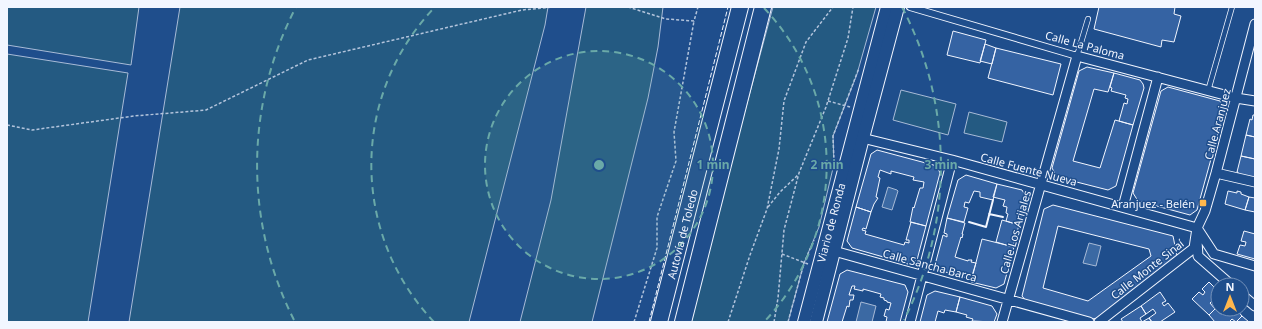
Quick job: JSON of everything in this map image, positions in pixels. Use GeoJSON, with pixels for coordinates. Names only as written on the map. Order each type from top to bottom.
{"type":"FeatureCollection","features":[{"type":"Feature","properties":{"kind":"highway","name":"Autovía de Toledo"},"geometry":{"type":"LineString","coordinates":[[659,322],[740,7]]}},
{"type":"Feature","properties":{"kind":"highway","name":"Autovía de Toledo"},"geometry":{"type":"LineString","coordinates":[[683,322],[763,7]]}},
{"type":"Feature","properties":{"kind":"main road","name":"Viario de Ronda"},"geometry":{"type":"LineString","coordinates":[[816,322],[834,251],[858,137],[860,111],[887,7]]}},
{"type":"Feature","properties":{"kind":"main road","name":"Viario de Ronda"},"geometry":{"type":"LineString","coordinates":[[804,322],[819,266],[898,7]]}},
{"type":"Feature","properties":{"kind":"street","name":"Calle La Paloma"},"geometry":{"type":"LineString","coordinates":[[910,7],[1077,56],[1208,91],[1255,101]]}},
{"type":"Feature","properties":{"kind":"street","name":"Calle Aranjuez"},"geometry":{"type":"LineString","coordinates":[[1197,228],[1205,211],[1216,173],[1254,34],[1255,24]]}},
{"type":"Feature","properties":{"kind":"street","name":"Calle Los Arijales"},"geometry":{"type":"LineString","coordinates":[[1002,322],[1077,56]]}},
{"type":"Feature","properties":{"kind":"street"},"geometry":{"type":"LineString","coordinates":[[1123,207],[1158,77]]}},
{"type":"Feature","properties":{"kind":"street","name":"Calle Fuente Nueva"},"geometry":{"type":"LineString","coordinates":[[858,137],[1042,184],[1197,228]]}},
{"type":"Feature","properties":{"kind":"street"},"geometry":{"type":"LineString","coordinates":[[910,322],[952,160]]}},
{"type":"Feature","properties":{"kind":"street"},"geometry":{"type":"LineString","coordinates":[[1216,173],[1255,182]]}},
{"type":"Feature","properties":{"kind":"street"},"geometry":{"type":"LineString","coordinates":[[1197,228],[1214,254],[1255,266]]}},
{"type":"Feature","properties":{"kind":"street"},"geometry":{"type":"LineString","coordinates":[[1197,228],[1198,256],[1222,277]]}},
{"type":"Feature","properties":{"kind":"street","name":"Calle Monte Sinaí"},"geometry":{"type":"LineString","coordinates":[[1098,322],[1194,248],[1197,228]]}},
{"type":"Feature","properties":{"kind":"street","name":"Calle Sancha Barca"},"geometry":{"type":"LineString","coordinates":[[834,251],[1089,322]]}},
{"type":"Feature","properties":{"kind":"lane"},"geometry":{"type":"LineString","coordinates":[[1208,91],[1232,7]]}},
{"type":"Feature","properties":{"kind":"lane"},"geometry":{"type":"LineString","coordinates":[[1077,56],[1088,19]]}},
{"type":"Feature","properties":{"kind":"path"},"geometry":{"type":"LineString","coordinates":[[7,125],[32,130],[134,116],[206,110],[308,60],[522,10],[553,7]]}},
{"type":"Feature","properties":{"kind":"path"},"geometry":{"type":"LineString","coordinates":[[628,7],[666,19],[694,21]]}},
{"type":"Feature","properties":{"kind":"path"},"geometry":{"type":"LineString","coordinates":[[634,322],[657,248],[657,217],[676,162],[674,132],[694,21],[698,7]]}},
{"type":"Feature","properties":{"kind":"path"},"geometry":{"type":"LineString","coordinates":[[728,322],[767,209],[779,149],[784,101],[806,42],[833,7]]}},
{"type":"Feature","properties":{"kind":"path"},"geometry":{"type":"LineString","coordinates":[[774,322],[778,298],[784,230],[799,173],[828,101],[848,38],[853,7]]}},
{"type":"Feature","properties":{"kind":"path"},"geometry":{"type":"LineString","coordinates":[[834,164],[833,136],[859,67]]}},
{"type":"Feature","properties":{"kind":"path"},"geometry":{"type":"LineString","coordinates":[[828,101],[845,105],[860,111]]}},
{"type":"Feature","properties":{"kind":"path"},"geometry":{"type":"LineString","coordinates":[[767,209],[780,192],[799,173]]}},
{"type":"Feature","properties":{"kind":"path"},"geometry":{"type":"LineString","coordinates":[[788,322],[804,263],[816,234]]}},
{"type":"Feature","properties":{"kind":"path"},"geometry":{"type":"LineString","coordinates":[[782,254],[804,263],[819,266]]}},
{"type":"Feature","properties":{"kind":"shaded area"},"geometry":{"type":"Polygon","coordinates":[[[7,7],[139,7],[131,65],[7,45],[7,7]]]}},
{"type":"Feature","properties":{"kind":"shaded area"},"geometry":{"type":"Polygon","coordinates":[[[180,7],[548,7],[545,25],[469,322],[129,322],[180,7]]]}},
{"type":"Feature","properties":{"kind":"shaded area"},"geometry":{"type":"Polygon","coordinates":[[[586,7],[663,7],[658,47],[648,98],[592,322],[520,322],[551,200],[586,7]]]}},
{"type":"Feature","properties":{"kind":"shaded area"},"geometry":{"type":"Polygon","coordinates":[[[773,7],[876,7],[857,74],[833,136],[834,164],[819,227],[804,263],[788,322],[688,322],[773,7]]]}},
{"type":"Feature","properties":{"kind":"shaded area"},"geometry":{"type":"Polygon","coordinates":[[[7,54],[128,73],[88,322],[7,322],[7,54]]]}},
{"type":"Feature","properties":{"kind":"shaded area"},"geometry":{"type":"Polygon","coordinates":[[[901,90],[956,104],[948,135],[893,120],[901,90]]]}},
{"type":"Feature","properties":{"kind":"shaded area"},"geometry":{"type":"Polygon","coordinates":[[[969,112],[1007,122],[1002,142],[964,133],[969,112]]]}},
{"type":"Feature","properties":{"kind":"shaded area"},"geometry":{"type":"Polygon","coordinates":[[[888,187],[898,191],[892,210],[882,207],[888,187]]]}},
{"type":"Feature","properties":{"kind":"shaded area"},"geometry":{"type":"Polygon","coordinates":[[[1089,243],[1101,246],[1096,266],[1083,263],[1089,243]]]}},
{"type":"Feature","properties":{"kind":"shaded area"},"geometry":{"type":"Polygon","coordinates":[[[861,302],[876,306],[872,322],[856,322],[861,302]]]}},
{"type":"Feature","properties":{"kind":"building"},"geometry":{"type":"Polygon","coordinates":[[[1099,7],[1175,7],[1174,14],[1181,16],[1174,42],[1162,40],[1161,47],[1094,29],[1099,7]]]}},
{"type":"Feature","properties":{"kind":"building"},"geometry":{"type":"Polygon","coordinates":[[[953,31],[986,40],[980,63],[947,55],[953,31]]]}},
{"type":"Feature","properties":{"kind":"building"},"geometry":{"type":"Polygon","coordinates":[[[985,44],[996,48],[992,64],[980,61],[985,44]]]}},
{"type":"Feature","properties":{"kind":"building"},"geometry":{"type":"Polygon","coordinates":[[[996,48],[1061,64],[1053,95],[988,78],[996,48]]]}},
{"type":"Feature","properties":{"kind":"building"},"geometry":{"type":"Polygon","coordinates":[[[1087,67],[1114,73],[1108,92],[1094,89],[1073,161],[1100,168],[1115,120],[1133,125],[1116,186],[1108,190],[1057,177],[1052,168],[1079,71],[1087,67]]]}},
{"type":"Feature","properties":{"kind":"building"},"geometry":{"type":"Polygon","coordinates":[[[1114,73],[1140,80],[1143,84],[1144,88],[1133,125],[1119,121],[1124,103],[1127,104],[1128,99],[1125,98],[1126,95],[1111,91],[1112,88],[1110,87],[1114,73]]]}},
{"type":"Feature","properties":{"kind":"building"},"geometry":{"type":"Polygon","coordinates":[[[1168,87],[1220,101],[1225,108],[1197,210],[1190,215],[1138,201],[1133,193],[1161,91],[1168,87]]]}},
{"type":"Feature","properties":{"kind":"building"},"geometry":{"type":"Polygon","coordinates":[[[1253,115],[1255,115],[1255,137],[1246,135],[1250,119],[1252,120],[1253,115]]]}},
{"type":"Feature","properties":{"kind":"building"},"geometry":{"type":"Polygon","coordinates":[[[1246,135],[1255,137],[1255,159],[1241,156],[1246,135]]]}},
{"type":"Feature","properties":{"kind":"building"},"geometry":{"type":"Polygon","coordinates":[[[877,150],[937,166],[940,173],[926,226],[910,222],[913,207],[914,208],[920,188],[923,188],[924,182],[913,180],[914,177],[891,171],[891,174],[880,170],[876,197],[878,198],[871,212],[856,207],[871,154],[877,150]]]}},
{"type":"Feature","properties":{"kind":"building"},"geometry":{"type":"Polygon","coordinates":[[[1241,156],[1255,159],[1255,181],[1237,176],[1241,156]]]}},
{"type":"Feature","properties":{"kind":"building"},"geometry":{"type":"Polygon","coordinates":[[[966,175],[997,184],[993,200],[980,197],[980,192],[974,191],[969,203],[965,202],[964,207],[968,208],[964,222],[947,218],[958,180],[966,175]]]}},
{"type":"Feature","properties":{"kind":"building"},"geometry":{"type":"Polygon","coordinates":[[[997,184],[1022,190],[1026,197],[1019,225],[1006,221],[1008,214],[1006,213],[1007,207],[1003,206],[1005,200],[993,197],[997,184]]]}},
{"type":"Feature","properties":{"kind":"building"},"geometry":{"type":"Polygon","coordinates":[[[1228,191],[1237,193],[1237,191],[1241,192],[1241,194],[1249,197],[1245,210],[1225,204],[1228,191]]]}},
{"type":"Feature","properties":{"kind":"building"},"geometry":{"type":"Polygon","coordinates":[[[1249,197],[1255,198],[1255,212],[1245,210],[1249,197]]]}},
{"type":"Feature","properties":{"kind":"building"},"geometry":{"type":"Polygon","coordinates":[[[1053,205],[1173,236],[1177,256],[1098,318],[1086,320],[1027,302],[1022,296],[1044,209],[1053,205]],[[1058,226],[1043,288],[1088,301],[1151,256],[1149,249],[1058,226]]]}},
{"type":"Feature","properties":{"kind":"building"},"geometry":{"type":"Polygon","coordinates":[[[856,207],[871,212],[866,229],[863,228],[862,230],[866,231],[865,234],[904,245],[905,242],[909,243],[909,240],[906,240],[911,222],[926,226],[917,260],[908,264],[852,248],[847,241],[856,207]]]}},
{"type":"Feature","properties":{"kind":"building"},"geometry":{"type":"Polygon","coordinates":[[[947,218],[965,223],[962,238],[961,237],[955,257],[968,261],[972,260],[971,262],[976,263],[971,279],[938,270],[935,265],[943,235],[947,237],[947,234],[944,233],[947,218]]]}},
{"type":"Feature","properties":{"kind":"building"},"geometry":{"type":"Polygon","coordinates":[[[1002,220],[1019,225],[1013,247],[996,242],[1002,220]]]}},
{"type":"Feature","properties":{"kind":"building"},"geometry":{"type":"Polygon","coordinates":[[[1244,231],[1255,234],[1255,259],[1237,254],[1240,245],[1245,246],[1246,242],[1241,241],[1244,231]]]}},
{"type":"Feature","properties":{"kind":"building"},"geometry":{"type":"Polygon","coordinates":[[[982,239],[1014,247],[1004,284],[996,288],[971,282],[982,239]]]}},
{"type":"Feature","properties":{"kind":"building"},"geometry":{"type":"Polygon","coordinates":[[[847,270],[905,285],[908,292],[900,322],[886,322],[887,317],[884,316],[886,309],[889,310],[891,303],[880,297],[881,294],[863,289],[863,291],[854,289],[855,286],[852,286],[849,295],[854,295],[853,300],[850,300],[849,307],[847,306],[842,322],[827,322],[840,274],[847,270]]]}},
{"type":"Feature","properties":{"kind":"building"},"geometry":{"type":"Polygon","coordinates":[[[1209,282],[1210,283],[1209,315],[1192,299],[1199,292],[1203,295],[1205,292],[1202,289],[1209,282]]]}},
{"type":"Feature","properties":{"kind":"building"},"geometry":{"type":"Polygon","coordinates":[[[935,291],[960,297],[956,312],[945,310],[944,313],[938,311],[935,322],[920,322],[927,295],[935,291]]]}},
{"type":"Feature","properties":{"kind":"building"},"geometry":{"type":"Polygon","coordinates":[[[1160,292],[1166,301],[1162,303],[1164,306],[1168,303],[1175,312],[1160,322],[1152,322],[1149,318],[1156,313],[1153,309],[1146,314],[1141,306],[1160,292]]]}},
{"type":"Feature","properties":{"kind":"building"},"geometry":{"type":"Polygon","coordinates":[[[960,297],[992,306],[997,314],[994,322],[972,321],[973,319],[966,317],[967,315],[956,312],[960,297]]]}},
{"type":"Feature","properties":{"kind":"building"},"geometry":{"type":"Polygon","coordinates":[[[1141,306],[1146,314],[1140,318],[1142,322],[1123,322],[1121,319],[1141,306]]]}},
{"type":"Feature","properties":{"kind":"building"},"geometry":{"type":"Polygon","coordinates":[[[1211,317],[1241,317],[1236,322],[1232,319],[1229,322],[1215,322],[1211,317]]]}},
{"type":"Feature","properties":{"kind":"building"},"geometry":{"type":"Polygon","coordinates":[[[1241,317],[1243,317],[1249,322],[1236,322],[1241,317]]]}},
{"type":"Feature","properties":{"kind":"building"},"geometry":{"type":"Polygon","coordinates":[[[1149,318],[1152,322],[1142,322],[1149,318]]]}},
{"type":"Feature","properties":{"kind":"fence"},"geometry":{"type":"LineString","coordinates":[[649,322],[728,7]]}},
{"type":"Feature","properties":{"kind":"wall"},"geometry":{"type":"LineString","coordinates":[[969,222],[986,227],[993,200]]}},
{"type":"Feature","properties":{"kind":"wall"},"geometry":{"type":"LineString","coordinates":[[989,214],[1003,217]]}},
{"type":"Feature","properties":{"kind":"place","name":"Aranjuez - Belén"},"geometry":{"type":"Point","coordinates":[1203,203]}}]}
